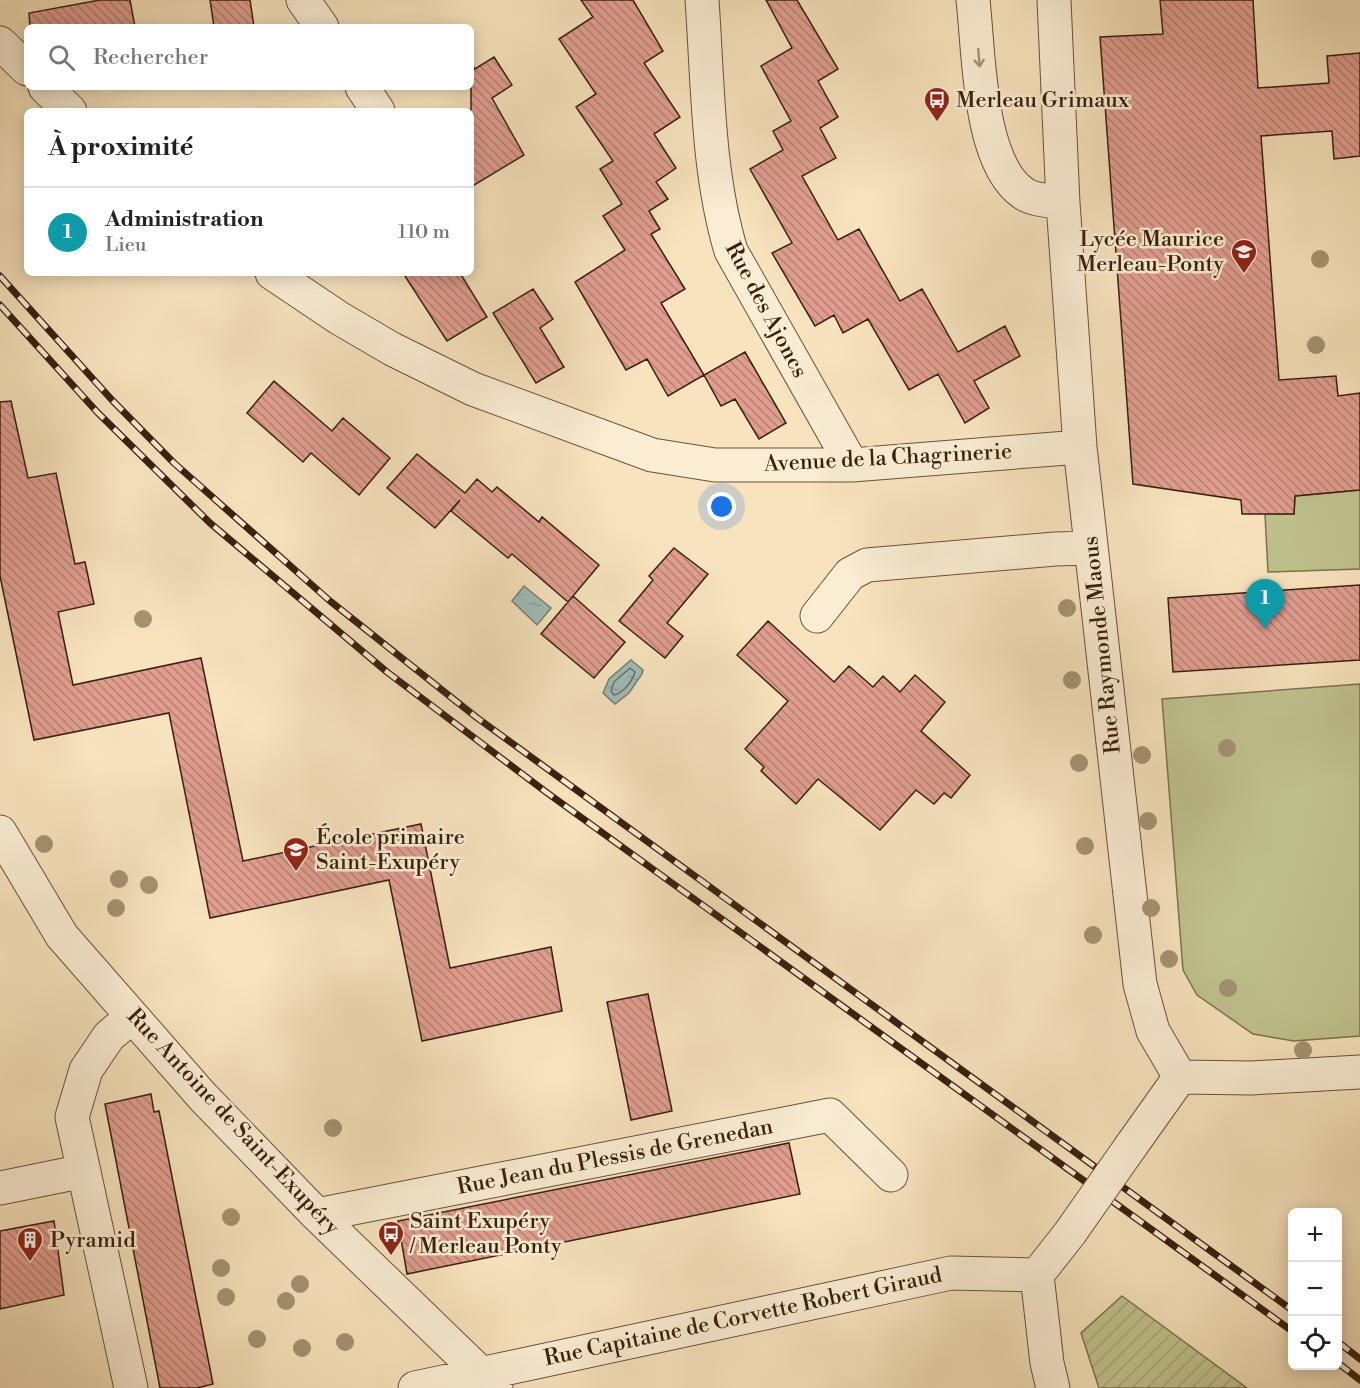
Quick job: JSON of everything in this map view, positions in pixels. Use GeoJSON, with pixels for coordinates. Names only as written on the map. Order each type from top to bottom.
{"type":"FeatureCollection","features":[{"type":"Feature","properties":{"kind":"street"},"geometry":{"type":"LineString","coordinates":[[303,0],[319,24]]}},
{"type":"Feature","properties":{"kind":"street","name":"Rue des Ajoncs"},"geometry":{"type":"LineString","coordinates":[[702,0],[716,182],[721,218],[731,251],[852,465]]}},
{"type":"Feature","properties":{"kind":"street"},"geometry":{"type":"LineString","coordinates":[[973,0],[984,109],[998,163],[1023,194],[1063,203]]}},
{"type":"Feature","properties":{"kind":"street","name":"Rue Raymonde Maous"},"geometry":{"type":"LineString","coordinates":[[1054,0],[1063,203],[1080,447],[1140,984],[1153,1031],[1180,1077]]}},
{"type":"Feature","properties":{"kind":"street"},"geometry":{"type":"LineString","coordinates":[[0,43],[24,66]]}},
{"type":"Feature","properties":{"kind":"street"},"geometry":{"type":"LineString","coordinates":[[48,90],[67,108]]}},
{"type":"Feature","properties":{"kind":"street"},"geometry":{"type":"LineString","coordinates":[[364,90],[376,108]]}},
{"type":"Feature","properties":{"kind":"street","name":"Avenue de la Chagrinerie"},"geometry":{"type":"LineString","coordinates":[[277,276],[374,339],[473,389],[652,454],[716,465],[852,465],[1080,447]]}},
{"type":"Feature","properties":{"kind":"street"},"geometry":{"type":"LineString","coordinates":[[817,616],[850,574],[867,565],[1091,548]]}},
{"type":"Feature","properties":{"kind":"street","name":"Rue Antoine de Saint-Exupéry"},"geometry":{"type":"LineString","coordinates":[[0,832],[62,936],[202,1097],[317,1215],[490,1381]]}},
{"type":"Feature","properties":{"kind":"street"},"geometry":{"type":"LineString","coordinates":[[131,1388],[72,1117],[86,1070],[109,1036],[132,1017]]}},
{"type":"Feature","properties":{"kind":"street"},"geometry":{"type":"LineString","coordinates":[[1053,1388],[1047,1363],[1037,1275],[1070,1233],[1180,1077],[1251,1078],[1360,1072]]}},
{"type":"Feature","properties":{"kind":"street","name":"Rue Jean du Plessis de Grenedan"},"geometry":{"type":"LineString","coordinates":[[317,1215],[830,1115],[891,1175]]}},
{"type":"Feature","properties":{"kind":"street"},"geometry":{"type":"LineString","coordinates":[[0,1188],[84,1171]]}},
{"type":"Feature","properties":{"kind":"street","name":"Rue Capitaine de Corvette Robert Giraud"},"geometry":{"type":"LineString","coordinates":[[415,1388],[490,1381],[547,1358],[942,1275],[1037,1275]]}},
{"type":"Feature","properties":{"kind":"green space"},"geometry":{"type":"Polygon","coordinates":[[[1360,490],[1360,569],[1268,572],[1265,514],[1294,514],[1295,496],[1360,490]]]}},
{"type":"Feature","properties":{"kind":"green space"},"geometry":{"type":"Polygon","coordinates":[[[1360,684],[1360,1036],[1294,1041],[1253,1034],[1197,995],[1183,970],[1162,699],[1360,684]]]}},
{"type":"Feature","properties":{"kind":"green space"},"geometry":{"type":"Polygon","coordinates":[[[1122,1296],[1247,1388],[1099,1388],[1081,1333],[1122,1296]]]}},
{"type":"Feature","properties":{"kind":"water"},"geometry":{"type":"Polygon","coordinates":[[[524,586],[551,608],[537,625],[512,601],[524,586]]]}},
{"type":"Feature","properties":{"kind":"water"},"geometry":{"type":"Polygon","coordinates":[[[631,660],[643,670],[642,674],[629,693],[615,704],[603,693],[609,679],[631,660]]]}},
{"type":"Feature","properties":{"kind":"building"},"geometry":{"type":"Polygon","coordinates":[[[100,0],[130,0],[134,24],[30,24],[29,13],[100,0]]]}},
{"type":"Feature","properties":{"kind":"building"},"geometry":{"type":"Polygon","coordinates":[[[210,0],[250,0],[254,24],[214,24],[210,0]]]}},
{"type":"Feature","properties":{"kind":"building"},"geometry":{"type":"Polygon","coordinates":[[[581,0],[633,0],[663,51],[644,63],[680,117],[654,134],[676,168],[656,182],[668,199],[649,211],[660,229],[651,234],[685,289],[661,303],[704,375],[668,396],[647,359],[626,370],[575,282],[625,250],[603,216],[622,204],[600,169],[613,161],[576,107],[596,94],[559,39],[593,17],[581,0]]]}},
{"type":"Feature","properties":{"kind":"building"},"geometry":{"type":"Polygon","coordinates":[[[766,0],[797,0],[838,69],[818,81],[838,117],[820,128],[836,158],[802,176],[838,240],[859,229],[900,301],[922,289],[958,352],[1005,326],[1020,356],[974,381],[989,408],[965,423],[938,374],[909,390],[868,319],[843,333],[834,315],[815,326],[772,253],[792,243],[750,169],[783,150],[773,131],[791,121],[761,66],[792,48],[766,0]]]}},
{"type":"Feature","properties":{"kind":"building"},"geometry":{"type":"Polygon","coordinates":[[[1160,0],[1253,0],[1258,88],[1329,83],[1327,56],[1360,53],[1360,156],[1334,159],[1332,131],[1261,136],[1279,380],[1336,376],[1338,396],[1360,393],[1360,490],[1295,496],[1294,514],[1242,514],[1241,500],[1133,484],[1100,37],[1163,34],[1160,0]]]}},
{"type":"Feature","properties":{"kind":"building"},"geometry":{"type":"Polygon","coordinates":[[[494,57],[512,85],[492,98],[524,155],[474,185],[474,108],[471,108],[471,90],[474,90],[474,67],[475,69],[494,57]]]}},
{"type":"Feature","properties":{"kind":"building"},"geometry":{"type":"Polygon","coordinates":[[[405,276],[462,276],[487,317],[447,341],[405,276]]]}},
{"type":"Feature","properties":{"kind":"building"},"geometry":{"type":"Polygon","coordinates":[[[533,289],[553,319],[540,328],[564,367],[536,383],[493,313],[533,289]]]}},
{"type":"Feature","properties":{"kind":"building"},"geometry":{"type":"Polygon","coordinates":[[[745,352],[786,423],[759,439],[735,399],[721,406],[704,375],[745,352]]]}},
{"type":"Feature","properties":{"kind":"building"},"geometry":{"type":"Polygon","coordinates":[[[274,381],[332,431],[343,418],[390,458],[359,495],[311,453],[303,462],[247,413],[274,381]]]}},
{"type":"Feature","properties":{"kind":"building"},"geometry":{"type":"Polygon","coordinates":[[[11,401],[28,478],[56,473],[75,564],[85,562],[94,604],[58,612],[73,685],[201,658],[243,861],[421,824],[450,968],[551,947],[562,1011],[422,1041],[389,880],[210,918],[169,713],[34,740],[0,576],[0,402],[11,401]]]}},
{"type":"Feature","properties":{"kind":"building"},"geometry":{"type":"Polygon","coordinates":[[[417,454],[465,493],[477,479],[492,492],[497,487],[539,522],[542,517],[599,565],[568,602],[512,554],[508,558],[451,511],[460,500],[435,528],[387,488],[417,454]]]}},
{"type":"Feature","properties":{"kind":"building"},"geometry":{"type":"Polygon","coordinates":[[[674,548],[708,574],[667,623],[683,636],[665,658],[619,621],[653,580],[649,576],[674,548]]]}},
{"type":"Feature","properties":{"kind":"building"},"geometry":{"type":"Polygon","coordinates":[[[1360,585],[1360,660],[1173,672],[1168,598],[1360,585]]]}},
{"type":"Feature","properties":{"kind":"building"},"geometry":{"type":"Polygon","coordinates":[[[573,596],[625,642],[594,678],[541,634],[573,596]]]}},
{"type":"Feature","properties":{"kind":"building"},"geometry":{"type":"Polygon","coordinates":[[[768,621],[834,682],[849,666],[873,687],[883,676],[900,692],[915,675],[945,702],[921,731],[970,775],[951,798],[944,793],[934,804],[916,790],[880,830],[818,779],[796,804],[761,771],[764,767],[745,749],[788,701],[737,655],[768,621]]]}},
{"type":"Feature","properties":{"kind":"building"},"geometry":{"type":"Polygon","coordinates":[[[648,994],[672,1111],[631,1120],[607,1002],[648,994]]]}},
{"type":"Feature","properties":{"kind":"building"},"geometry":{"type":"Polygon","coordinates":[[[151,1094],[154,1112],[159,1111],[213,1384],[197,1388],[160,1388],[105,1104],[151,1094]]]}},
{"type":"Feature","properties":{"kind":"building"},"geometry":{"type":"Polygon","coordinates":[[[789,1143],[800,1194],[407,1274],[398,1221],[789,1143]]]}},
{"type":"Feature","properties":{"kind":"building","name":"Pyramid"},"geometry":{"type":"Polygon","coordinates":[[[54,1221],[64,1295],[0,1309],[0,1231],[54,1221]]]}},
{"type":"Feature","properties":{"kind":"railway"},"geometry":{"type":"LineString","coordinates":[[0,276],[112,400],[174,463],[330,601],[476,717],[1288,1307]]}},
{"type":"Feature","properties":{"kind":"railway"},"geometry":{"type":"LineString","coordinates":[[0,305],[98,413],[210,523],[387,672],[546,792],[1288,1328]]}},
{"type":"Feature","properties":{"kind":"railway"},"geometry":{"type":"LineString","coordinates":[[1342,1345],[1360,1359]]}},
{"type":"Feature","properties":{"kind":"railway"},"geometry":{"type":"LineString","coordinates":[[1342,1366],[1360,1380]]}},
{"type":"Feature","properties":{"kind":"place","name":"Merleau Grimaux"},"geometry":{"type":"Point","coordinates":[937,123]}},
{"type":"Feature","properties":{"kind":"place","name":"Lycée Maurice Merleau-Ponty"},"geometry":{"type":"Point","coordinates":[1244,275]}},
{"type":"Feature","properties":{"kind":"place","name":"Administration"},"geometry":{"type":"Point","coordinates":[1265,629]}},
{"type":"Feature","properties":{"kind":"place","name":"École primaire Saint-Exupéry"},"geometry":{"type":"Point","coordinates":[296,873]}},
{"type":"Feature","properties":{"kind":"place","name":"Saint Exupéry / Merleau Ponty"},"geometry":{"type":"Point","coordinates":[391,1257]}},
{"type":"Feature","properties":{"kind":"place","name":"Pyramid"},"geometry":{"type":"Point","coordinates":[30,1263]}}]}
